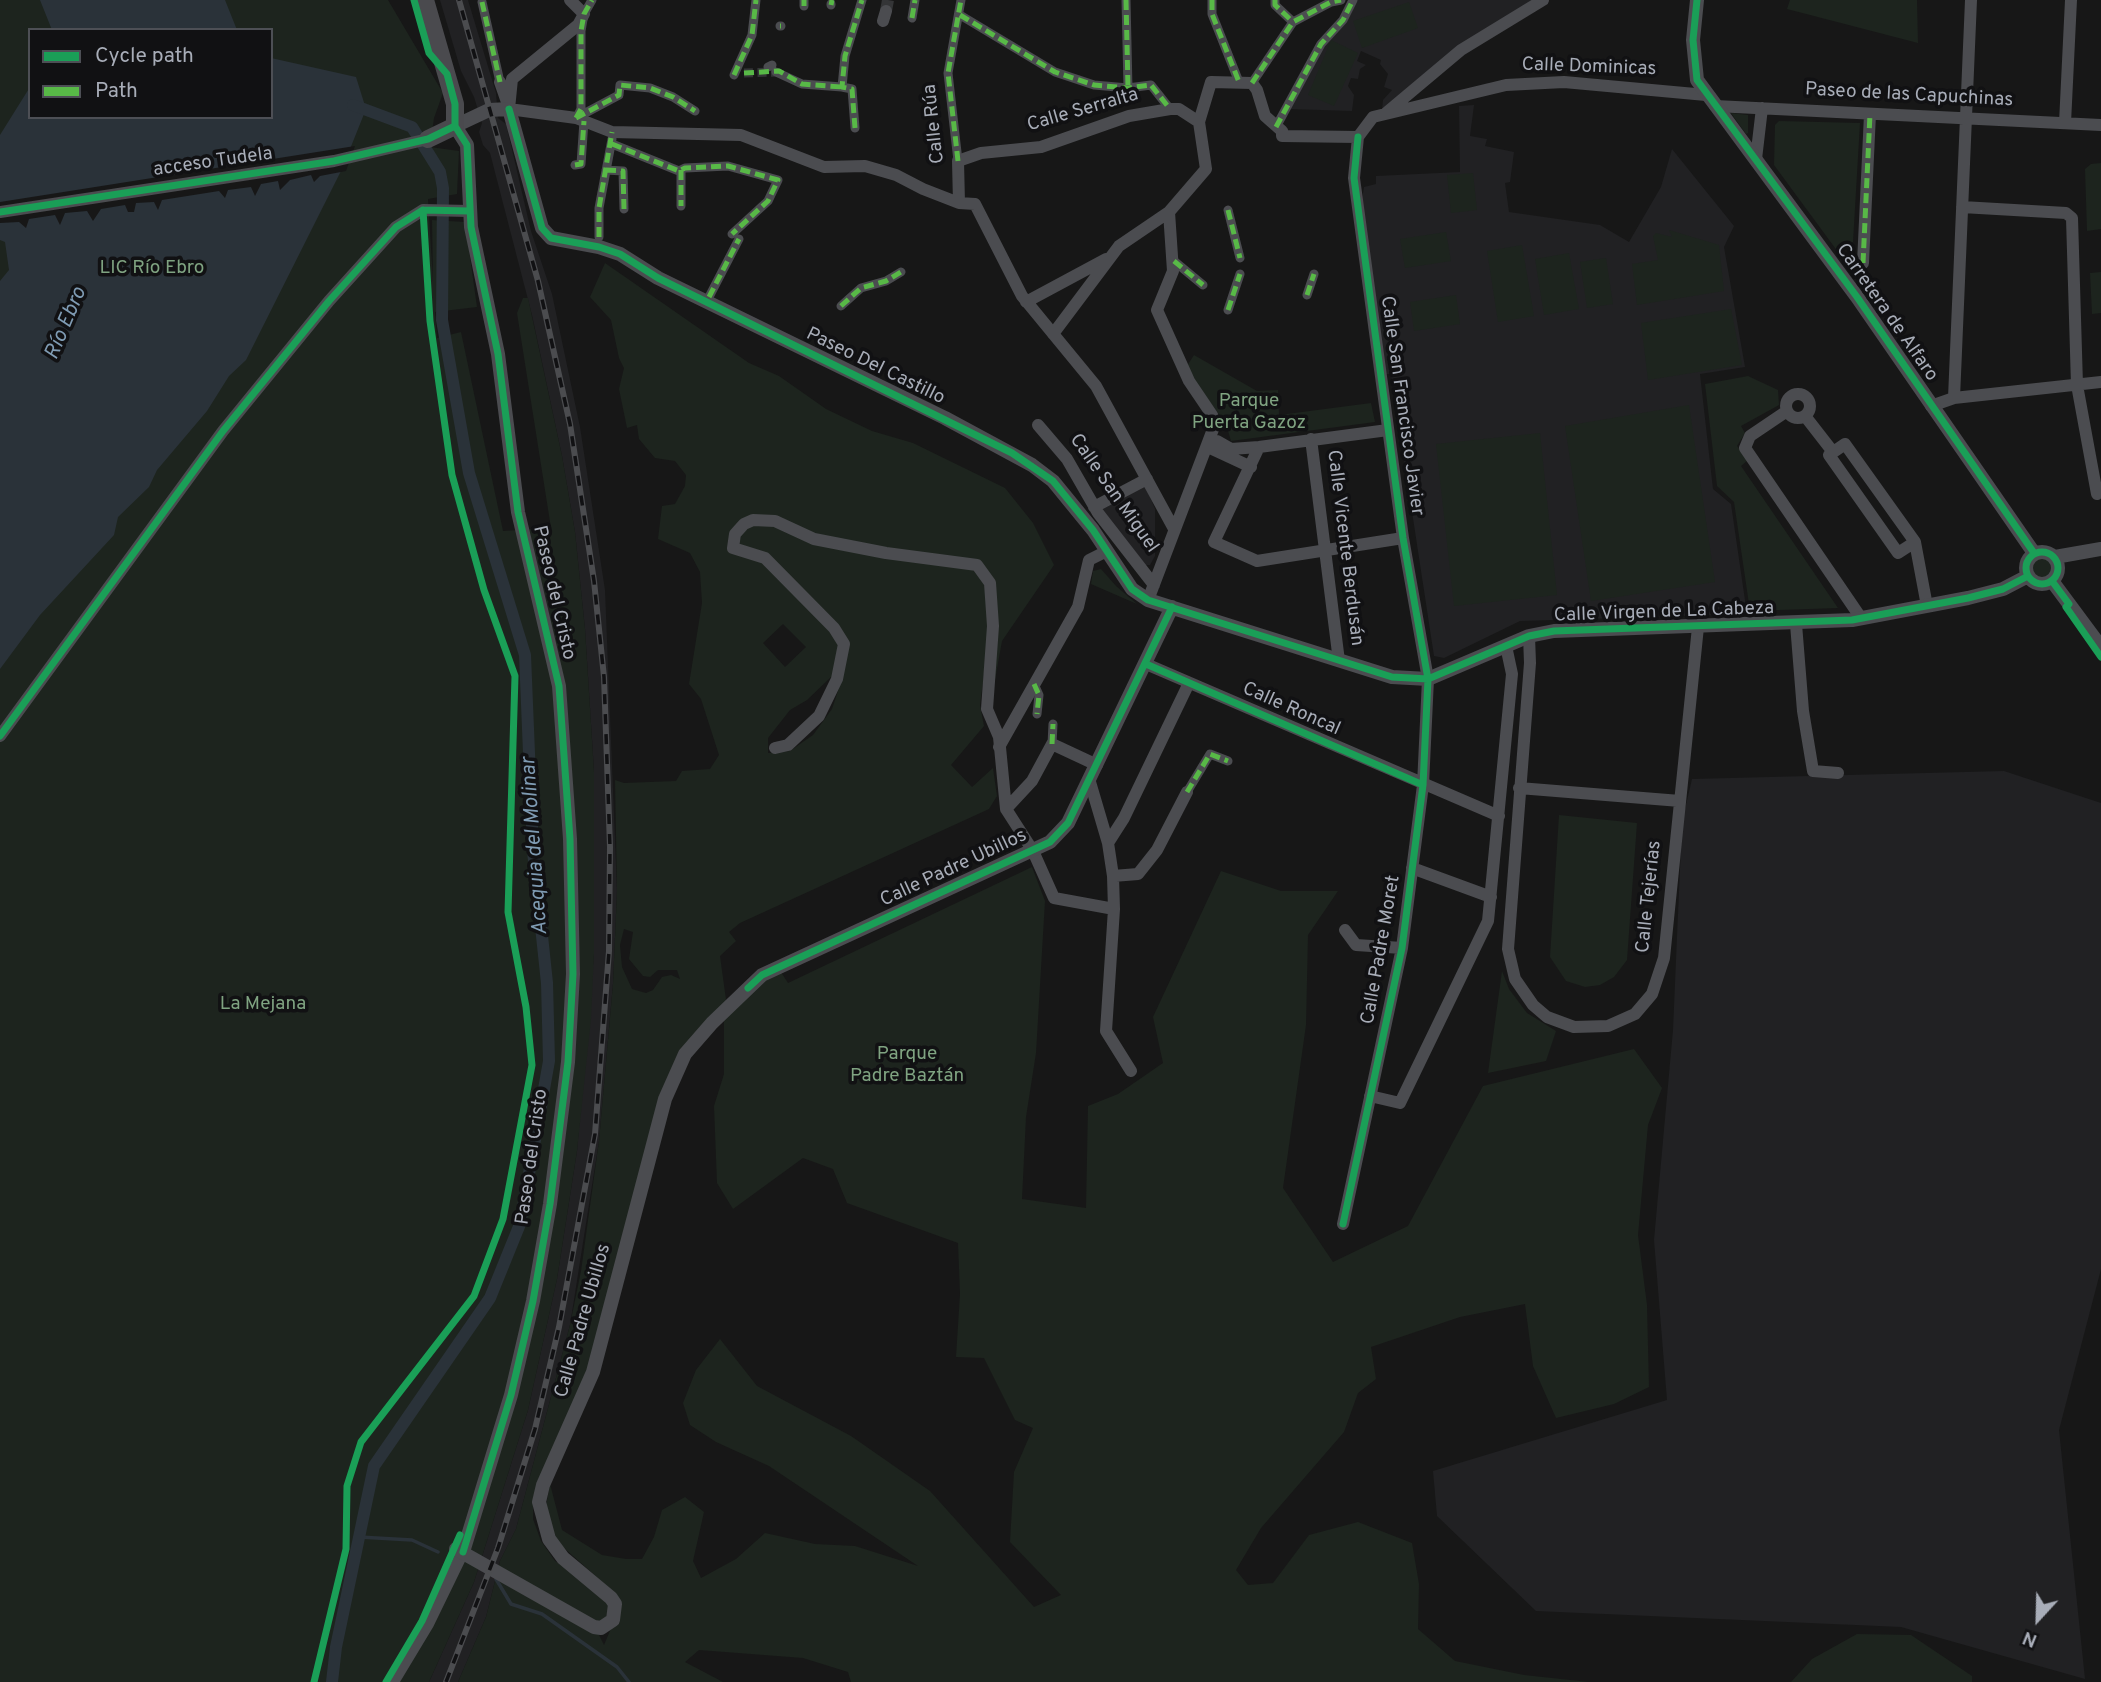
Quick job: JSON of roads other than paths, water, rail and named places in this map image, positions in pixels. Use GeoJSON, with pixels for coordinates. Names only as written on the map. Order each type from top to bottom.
{"type":"FeatureCollection","features":[{"type":"Feature","properties":{"kind":"main road"},"geometry":{"type":"LineString","coordinates":[[425,0],[455,104],[455,126],[429,139]]}},
{"type":"Feature","properties":{"kind":"street"},"geometry":{"type":"LineString","coordinates":[[570,0],[584,14]]}},
{"type":"Feature","properties":{"kind":"street"},"geometry":{"type":"LineString","coordinates":[[509,109],[512,79],[578,24],[592,0]]}},
{"type":"Feature","properties":{"kind":"street"},"geometry":{"type":"LineString","coordinates":[[739,74],[755,23],[756,0]]}},
{"type":"Feature","properties":{"kind":"street"},"geometry":{"type":"LineString","coordinates":[[842,87],[845,57],[862,0]]}},
{"type":"Feature","properties":{"kind":"street"},"geometry":{"type":"LineString","coordinates":[[912,19],[915,0]]}},
{"type":"Feature","properties":{"kind":"street","name":"Calle Rúa"},"geometry":{"type":"LineString","coordinates":[[960,203],[948,73],[961,0]]}},
{"type":"Feature","properties":{"kind":"street"},"geometry":{"type":"LineString","coordinates":[[1126,0],[1128,88]]}},
{"type":"Feature","properties":{"kind":"street"},"geometry":{"type":"LineString","coordinates":[[1212,0],[1212,14],[1245,83]]}},
{"type":"Feature","properties":{"kind":"street"},"geometry":{"type":"LineString","coordinates":[[1275,0],[1275,5],[1293,22]]}},
{"type":"Feature","properties":{"kind":"street"},"geometry":{"type":"LineString","coordinates":[[1245,83],[1293,22],[1331,2],[1342,0]]}},
{"type":"Feature","properties":{"kind":"street"},"geometry":{"type":"LineString","coordinates":[[1276,127],[1321,44],[1343,20],[1353,0]]}},
{"type":"Feature","properties":{"kind":"street","name":"Carretera de Alfaro"},"geometry":{"type":"LineString","coordinates":[[1698,0],[1693,62],[1697,80],[1756,159],[2034,553]]}},
{"type":"Feature","properties":{"kind":"street"},"geometry":{"type":"LineString","coordinates":[[1954,397],[1971,0]]}},
{"type":"Feature","properties":{"kind":"street"},"geometry":{"type":"LineString","coordinates":[[2065,123],[2071,0]]}},
{"type":"Feature","properties":{"kind":"street"},"geometry":{"type":"LineString","coordinates":[[1386,114],[1461,50],[1542,1]]}},
{"type":"Feature","properties":{"kind":"street"},"geometry":{"type":"LineString","coordinates":[[482,2],[500,82],[509,109]]}},
{"type":"Feature","properties":{"kind":"street"},"geometry":{"type":"LineString","coordinates":[[575,165],[581,164],[580,48],[584,14]]}},
{"type":"Feature","properties":{"kind":"street"},"geometry":{"type":"LineString","coordinates":[[960,15],[1055,72],[1094,85],[1128,88],[1151,85],[1174,109],[1199,122]]}},
{"type":"Feature","properties":{"kind":"street"},"geometry":{"type":"LineString","coordinates":[[772,68],[802,84],[852,89],[855,128]]}},
{"type":"Feature","properties":{"kind":"street"},"geometry":{"type":"LineString","coordinates":[[1053,334],[1119,246],[1169,212],[1206,169],[1199,122],[1211,82],[1245,83],[1257,90],[1265,116],[1282,136],[1358,137]]}},
{"type":"Feature","properties":{"kind":"street","name":"Calle Dominicas"},"geometry":{"type":"LineString","coordinates":[[1358,137],[1373,117],[1506,85],[1549,82],[1671,89],[1711,101]]}},
{"type":"Feature","properties":{"kind":"street"},"geometry":{"type":"LineString","coordinates":[[580,120],[619,95],[620,85],[650,88],[673,97],[695,111]]}},
{"type":"Feature","properties":{"kind":"street","name":"Paseo de las Capuchinas"},"geometry":{"type":"LineString","coordinates":[[1711,101],[1762,108],[2101,125]]}},
{"type":"Feature","properties":{"kind":"street"},"geometry":{"type":"LineString","coordinates":[[1756,159],[1762,108]]}},
{"type":"Feature","properties":{"kind":"street"},"geometry":{"type":"LineString","coordinates":[[455,126],[489,110],[509,109],[580,120],[681,170],[728,166],[778,180],[768,201],[736,237],[709,297]]}},
{"type":"Feature","properties":{"kind":"street","name":"Paseo Del Castillo"},"geometry":{"type":"LineString","coordinates":[[509,109],[542,229],[551,239],[599,247],[620,254],[658,278],[1012,453],[1053,481],[1093,530],[1105,552],[1132,589],[1148,600]]}},
{"type":"Feature","properties":{"kind":"street","name":"Calle Serralta"},"geometry":{"type":"LineString","coordinates":[[958,161],[1004,148],[1041,147],[1129,116],[1174,109]]}},
{"type":"Feature","properties":{"kind":"street"},"geometry":{"type":"LineString","coordinates":[[1863,263],[1870,114]]}},
{"type":"Feature","properties":{"kind":"street","name":"Paseo del Cristo"},"geometry":{"type":"LineString","coordinates":[[393,1682],[428,1624],[459,1550],[511,1395],[533,1301],[550,1204],[568,1062],[573,974],[570,839],[559,686],[518,512],[498,354],[462,211],[467,145],[455,126]]}},
{"type":"Feature","properties":{"kind":"street"},"geometry":{"type":"LineString","coordinates":[[612,138],[741,135],[824,167],[865,166],[896,175],[960,203],[975,204],[1023,298],[1096,386],[1174,529]]}},
{"type":"Feature","properties":{"kind":"street","name":"Calle San Francisco Javier"},"geometry":{"type":"LineString","coordinates":[[1358,137],[1354,178],[1403,538],[1428,679]]}},
{"type":"Feature","properties":{"kind":"street"},"geometry":{"type":"LineString","coordinates":[[599,237],[599,208],[612,138]]}},
{"type":"Feature","properties":{"kind":"street","name":"acceso Tudela"},"geometry":{"type":"LineString","coordinates":[[0,212],[334,161],[429,139]]}},
{"type":"Feature","properties":{"kind":"street"},"geometry":{"type":"LineString","coordinates":[[606,170],[623,171],[624,209]]}},
{"type":"Feature","properties":{"kind":"street"},"geometry":{"type":"LineString","coordinates":[[681,170],[681,206]]}},
{"type":"Feature","properties":{"kind":"street"},"geometry":{"type":"LineString","coordinates":[[1962,207],[2066,213],[2071,218],[2077,385],[2097,494]]}},
{"type":"Feature","properties":{"kind":"street"},"geometry":{"type":"LineString","coordinates":[[0,736],[223,431],[329,301],[396,227],[423,210],[462,211]]}},
{"type":"Feature","properties":{"kind":"street"},"geometry":{"type":"LineString","coordinates":[[1228,210],[1240,258]]}},
{"type":"Feature","properties":{"kind":"street"},"geometry":{"type":"LineString","coordinates":[[1148,600],[1174,529],[1209,447],[1215,424],[1212,415],[1189,382],[1157,310],[1173,271],[1169,212]]}},
{"type":"Feature","properties":{"kind":"street"},"geometry":{"type":"LineString","coordinates":[[1023,298],[1109,257]]}},
{"type":"Feature","properties":{"kind":"street"},"geometry":{"type":"LineString","coordinates":[[1174,261],[1203,285]]}},
{"type":"Feature","properties":{"kind":"street"},"geometry":{"type":"LineString","coordinates":[[841,306],[861,288],[886,281],[901,272]]}},
{"type":"Feature","properties":{"kind":"street"},"geometry":{"type":"LineString","coordinates":[[1228,310],[1240,274]]}},
{"type":"Feature","properties":{"kind":"street"},"geometry":{"type":"LineString","coordinates":[[1307,295],[1314,274]]}},
{"type":"Feature","properties":{"kind":"street"},"geometry":{"type":"LineString","coordinates":[[1931,406],[1954,397],[2101,382]]}},
{"type":"Feature","properties":{"kind":"street"},"geometry":{"type":"LineString","coordinates":[[1787,411],[1794,417],[1805,416],[1810,409],[1809,401],[1800,394],[1789,398],[1787,411],[1750,436],[1745,448],[1861,618]]}},
{"type":"Feature","properties":{"kind":"street"},"geometry":{"type":"LineString","coordinates":[[1805,416],[1833,452]]}},
{"type":"Feature","properties":{"kind":"street","name":"Calle San Miguel"},"geometry":{"type":"LineString","coordinates":[[1038,425],[1068,458],[1094,507],[1154,585]]}},
{"type":"Feature","properties":{"kind":"street"},"geometry":{"type":"LineString","coordinates":[[1209,447],[1217,442],[1231,449],[1259,447],[1388,430]]}},
{"type":"Feature","properties":{"kind":"street","name":"Calle Vicente Berdusán"},"geometry":{"type":"LineString","coordinates":[[1311,439],[1339,661]]}},
{"type":"Feature","properties":{"kind":"street"},"geometry":{"type":"LineString","coordinates":[[1914,542],[1898,553],[1829,455],[1845,444],[1914,542],[1927,606]]}},
{"type":"Feature","properties":{"kind":"street"},"geometry":{"type":"LineString","coordinates":[[1209,447],[1251,467]]}},
{"type":"Feature","properties":{"kind":"street"},"geometry":{"type":"LineString","coordinates":[[1259,447],[1214,542],[1257,561],[1403,538]]}},
{"type":"Feature","properties":{"kind":"street"},"geometry":{"type":"LineString","coordinates":[[1094,507],[1147,479]]}},
{"type":"Feature","properties":{"kind":"street"},"geometry":{"type":"LineString","coordinates":[[775,748],[795,740],[818,716],[837,679],[844,645],[834,628],[765,558],[733,548],[734,534],[753,520],[775,521],[826,542],[977,565],[990,583],[993,626],[987,709],[999,737],[1006,809],[1033,851],[1054,898],[1114,909]]}},
{"type":"Feature","properties":{"kind":"street"},"geometry":{"type":"LineString","coordinates":[[2101,549],[2055,570],[2042,584],[2028,576],[2026,566],[2034,553],[2043,551],[2055,570],[2101,647]]}},
{"type":"Feature","properties":{"kind":"street"},"geometry":{"type":"LineString","coordinates":[[999,748],[1078,607],[1089,560],[1105,552]]}},
{"type":"Feature","properties":{"kind":"street"},"geometry":{"type":"LineString","coordinates":[[2055,570],[2101,554]]}},
{"type":"Feature","properties":{"kind":"street","name":"Calle Virgen de La Cabeza"},"geometry":{"type":"LineString","coordinates":[[1148,600],[1392,677],[1428,679],[1529,636],[1554,631],[1796,624],[1861,618],[2004,589],[2028,576]]}},
{"type":"Feature","properties":{"kind":"street","name":"Calle Padre Ubillos"},"geometry":{"type":"LineString","coordinates":[[459,1550],[594,1627],[607,1626],[613,1620],[615,1604],[611,1598],[563,1558],[548,1539],[539,1502],[543,1485],[593,1372],[664,1099],[685,1054],[712,1023],[762,975],[1050,842],[1069,822],[1090,782],[1172,607]]}},
{"type":"Feature","properties":{"kind":"street"},"geometry":{"type":"LineString","coordinates":[[1796,624],[1802,711],[1813,771],[1838,773]]}},
{"type":"Feature","properties":{"kind":"street","name":"Calle Tejerías"},"geometry":{"type":"LineString","coordinates":[[1529,636],[1530,663],[1508,949],[1515,979],[1533,1004],[1547,1017],[1574,1027],[1608,1026],[1634,1014],[1652,994],[1664,958],[1698,627]]}},
{"type":"Feature","properties":{"kind":"street"},"geometry":{"type":"LineString","coordinates":[[1370,1096],[1400,1103],[1488,921],[1512,674],[1506,646]]}},
{"type":"Feature","properties":{"kind":"street","name":"Calle Roncal"},"geometry":{"type":"LineString","coordinates":[[1146,664],[1499,816]]}},
{"type":"Feature","properties":{"kind":"street","name":"Calle Padre Moret"},"geometry":{"type":"LineString","coordinates":[[1343,1224],[1402,948],[1423,785],[1428,679]]}},
{"type":"Feature","properties":{"kind":"street"},"geometry":{"type":"LineString","coordinates":[[1108,843],[1124,818],[1189,683]]}},
{"type":"Feature","properties":{"kind":"street"},"geometry":{"type":"LineString","coordinates":[[1034,684],[1039,695],[1037,713]]}},
{"type":"Feature","properties":{"kind":"street"},"geometry":{"type":"LineString","coordinates":[[1006,809],[1032,781],[1052,744],[1053,724]]}},
{"type":"Feature","properties":{"kind":"street"},"geometry":{"type":"LineString","coordinates":[[1052,744],[1097,765]]}},
{"type":"Feature","properties":{"kind":"street"},"geometry":{"type":"LineString","coordinates":[[1113,876],[1138,874],[1157,850],[1210,754],[1228,761]]}},
{"type":"Feature","properties":{"kind":"street"},"geometry":{"type":"LineString","coordinates":[[1090,782],[1108,843],[1113,876],[1114,909],[1106,1031],[1114,1048],[1131,1071]]}},
{"type":"Feature","properties":{"kind":"street"},"geometry":{"type":"LineString","coordinates":[[1519,788],[1680,801]]}},
{"type":"Feature","properties":{"kind":"street","name":"Calle Padre Moret"},"geometry":{"type":"LineString","coordinates":[[1412,868],[1492,897]]}},
{"type":"Feature","properties":{"kind":"street"},"geometry":{"type":"LineString","coordinates":[[1345,930],[1356,945],[1402,948]]}},
{"type":"Feature","properties":{"kind":"water"},"geometry":{"type":"Polygon","coordinates":[[[40,0],[225,0],[236,28],[51,28],[40,0]]]}},
{"type":"Feature","properties":{"kind":"water","name":"LIC Río Ebro"},"geometry":{"type":"Polygon","coordinates":[[[273,58],[356,77],[366,109],[342,169],[246,360],[229,376],[207,411],[157,470],[149,487],[118,517],[114,535],[40,615],[0,669],[0,281],[9,270],[5,242],[0,240],[0,135],[28,90],[28,119],[273,119],[273,58]]]}},
{"type":"Feature","properties":{"kind":"waterway","name":"Acequia del Molinar"},"geometry":{"type":"LineString","coordinates":[[332,1682],[336,1647],[374,1466],[490,1298],[520,1224],[549,1061],[547,983],[533,851],[525,655],[469,473],[442,320],[443,188],[440,172],[412,127],[353,105]]}},
{"type":"Feature","properties":{"kind":"waterway"},"geometry":{"type":"LineString","coordinates":[[359,1537],[412,1540],[438,1552]]}},
{"type":"Feature","properties":{"kind":"waterway"},"geometry":{"type":"LineString","coordinates":[[496,1579],[511,1604],[542,1614],[617,1667],[629,1682]]}},
{"type":"Feature","properties":{"kind":"tunnel"},"geometry":{"type":"LineString","coordinates":[[886,11],[888,0]]}},
{"type":"Feature","properties":{"kind":"tunnel"},"geometry":{"type":"LineString","coordinates":[[744,73],[776,72]]}},
{"type":"Feature","properties":{"kind":"railway"},"geometry":{"type":"LineString","coordinates":[[446,1682],[498,1548],[535,1429],[559,1327],[595,1134],[609,951],[610,847],[604,677],[594,581],[570,424],[538,281],[459,0]]}},
{"type":"Feature","properties":{"kind":"water label","name":"Río Ebro"},"geometry":{"type":"Point","coordinates":[67,324]}},
{"type":"Feature","properties":{"kind":"park label","name":"Parque Puerta Gazoz"},"geometry":{"type":"Point","coordinates":[1249,413]}},
{"type":"Feature","properties":{"kind":"park label","name":"La Mejana"},"geometry":{"type":"Point","coordinates":[263,1005]}},
{"type":"Feature","properties":{"kind":"park label","name":"Parque Padre Baztán"},"geometry":{"type":"Point","coordinates":[907,1066]}}]}
